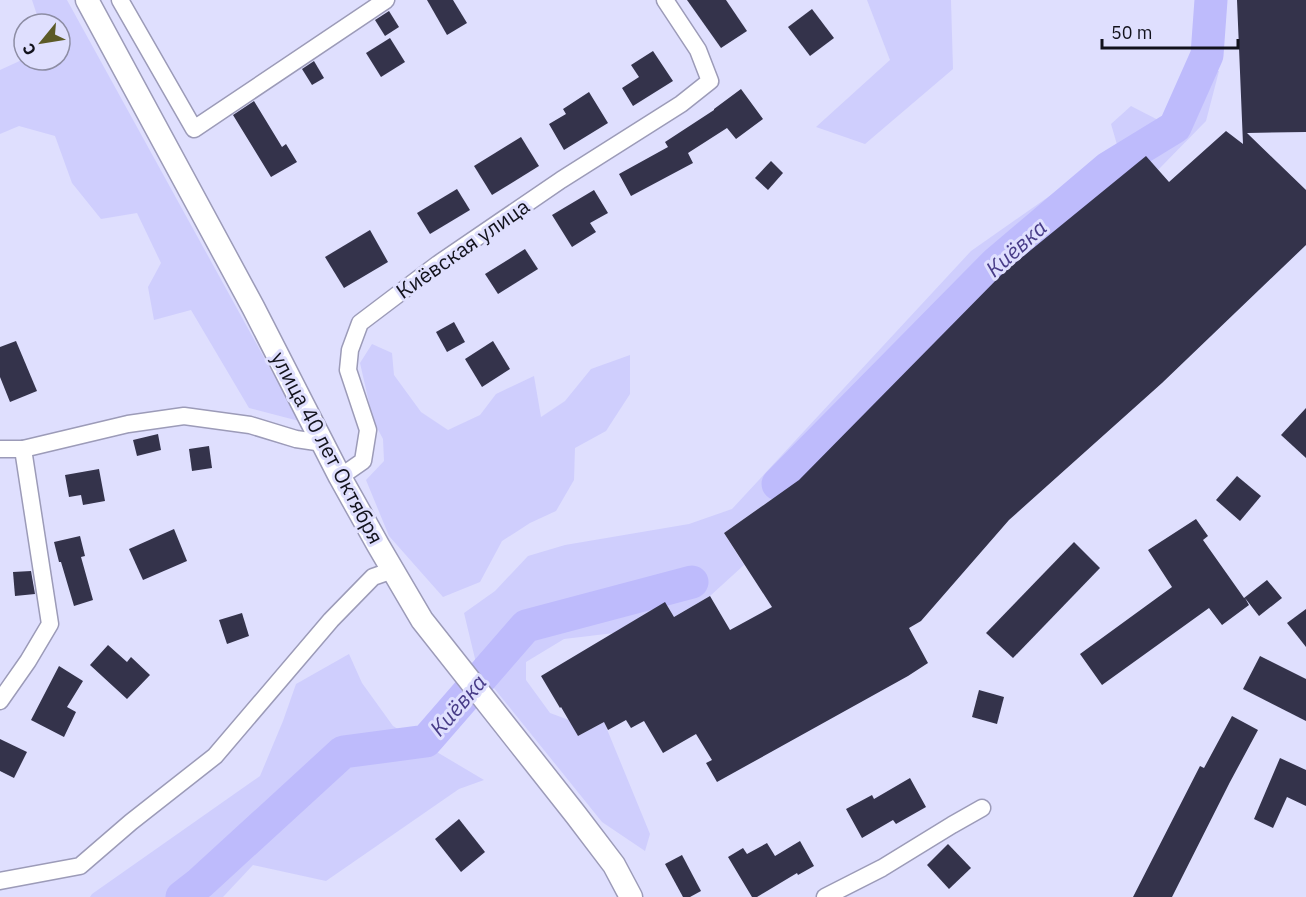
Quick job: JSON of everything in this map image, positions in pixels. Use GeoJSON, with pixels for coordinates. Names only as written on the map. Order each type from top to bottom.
{"type":"FeatureCollection","features":[{"type":"Feature","properties":{"kind":"main road","name":"улица 40 лет Октября"},"geometry":{"type":"LineString","coordinates":[[89,1],[253,307],[340,477],[422,620],[576,814],[614,865],[631,897]]}},
{"type":"Feature","properties":{"kind":"street"},"geometry":{"type":"LineString","coordinates":[[120,0],[194,129],[386,0]]}},
{"type":"Feature","properties":{"kind":"street","name":"Киёвская улица"},"geometry":{"type":"LineString","coordinates":[[340,477],[363,461],[368,430],[348,370],[350,350],[360,323],[438,264],[561,180],[681,104],[710,81],[698,50],[665,0]]}},
{"type":"Feature","properties":{"kind":"street"},"geometry":{"type":"LineString","coordinates":[[0,449],[22,449],[128,424],[184,416],[250,424],[296,439],[323,443]]}},
{"type":"Feature","properties":{"kind":"street"},"geometry":{"type":"LineString","coordinates":[[0,701],[50,624],[22,449]]}},
{"type":"Feature","properties":{"kind":"street"},"geometry":{"type":"LineString","coordinates":[[0,881],[80,866],[131,822],[215,756],[331,620],[373,577],[393,570]]}},
{"type":"Feature","properties":{"kind":"street"},"geometry":{"type":"LineString","coordinates":[[825,897],[882,868],[982,808]]}},
{"type":"Feature","properties":{"kind":"shaded area"},"geometry":{"type":"Polygon","coordinates":[[[32,0],[67,0],[299,421],[249,408],[191,310],[154,320],[148,287],[161,263],[137,213],[101,219],[72,183],[55,136],[19,126],[0,134],[0,70],[12,64],[12,72],[72,72],[72,12],[36,12],[32,0]]]}},
{"type":"Feature","properties":{"kind":"shaded area"},"geometry":{"type":"Polygon","coordinates":[[[867,0],[951,0],[953,69],[865,144],[816,127],[890,60],[867,0]]]}},
{"type":"Feature","properties":{"kind":"shaded area"},"geometry":{"type":"Polygon","coordinates":[[[1189,70],[1219,71],[1206,121],[1158,170],[1145,157],[1004,272],[799,480],[724,533],[744,565],[710,596],[674,617],[665,602],[614,633],[564,639],[526,662],[526,680],[550,713],[569,720],[578,736],[604,722],[650,834],[645,851],[602,822],[477,667],[464,613],[495,591],[528,556],[565,545],[689,524],[732,509],[971,251],[1118,148],[1111,124],[1131,106],[1162,122],[1189,70]]]}},
{"type":"Feature","properties":{"kind":"shaded area"},"geometry":{"type":"Polygon","coordinates":[[[372,344],[392,353],[394,375],[421,412],[448,430],[480,415],[496,394],[534,376],[541,417],[565,401],[591,369],[630,355],[630,394],[606,431],[575,448],[574,480],[556,511],[530,523],[502,541],[480,582],[443,597],[389,536],[366,480],[384,461],[383,439],[373,420],[360,363],[372,344]]]}},
{"type":"Feature","properties":{"kind":"shaded area"},"geometry":{"type":"Polygon","coordinates":[[[349,654],[362,683],[393,726],[484,780],[459,789],[326,881],[253,865],[223,897],[90,897],[260,776],[296,684],[349,654]]]}},
{"type":"Feature","properties":{"kind":"building"},"geometry":{"type":"Polygon","coordinates":[[[427,0],[453,0],[467,23],[447,35],[427,0]]]}},
{"type":"Feature","properties":{"kind":"building"},"geometry":{"type":"Polygon","coordinates":[[[687,0],[726,0],[747,31],[721,48],[687,0]]]}},
{"type":"Feature","properties":{"kind":"building"},"geometry":{"type":"Polygon","coordinates":[[[1237,0],[1306,0],[1306,132],[1247,133],[1306,190],[1306,245],[1162,383],[1009,520],[921,621],[909,628],[928,663],[717,782],[706,763],[712,760],[696,734],[663,753],[644,721],[631,728],[626,720],[608,730],[604,722],[578,736],[541,676],[665,602],[674,617],[710,596],[730,630],[772,607],[724,533],[799,480],[1004,272],[1146,156],[1169,182],[1226,131],[1243,144],[1237,0]]]}},
{"type":"Feature","properties":{"kind":"building"},"geometry":{"type":"Polygon","coordinates":[[[812,9],[834,38],[810,56],[788,27],[812,9]]]}},
{"type":"Feature","properties":{"kind":"building"},"geometry":{"type":"Polygon","coordinates":[[[389,11],[399,27],[385,36],[375,20],[389,11]]]}},
{"type":"Feature","properties":{"kind":"building"},"geometry":{"type":"Polygon","coordinates":[[[390,38],[405,62],[381,77],[366,53],[390,38]]]}},
{"type":"Feature","properties":{"kind":"building"},"geometry":{"type":"Polygon","coordinates":[[[653,51],[673,81],[633,106],[622,88],[639,77],[631,65],[653,51]]]}},
{"type":"Feature","properties":{"kind":"building"},"geometry":{"type":"Polygon","coordinates":[[[314,61],[324,78],[312,85],[302,69],[314,61]]]}},
{"type":"Feature","properties":{"kind":"building"},"geometry":{"type":"Polygon","coordinates":[[[741,89],[763,119],[736,139],[727,128],[688,153],[693,163],[631,196],[619,174],[668,147],[665,142],[741,89]]]}},
{"type":"Feature","properties":{"kind":"building"},"geometry":{"type":"Polygon","coordinates":[[[589,92],[608,123],[564,150],[549,124],[566,114],[563,109],[589,92]]]}},
{"type":"Feature","properties":{"kind":"building"},"geometry":{"type":"Polygon","coordinates":[[[254,101],[282,147],[286,144],[297,162],[271,177],[233,115],[254,101]]]}},
{"type":"Feature","properties":{"kind":"building"},"geometry":{"type":"Polygon","coordinates":[[[521,137],[539,166],[492,195],[474,166],[521,137]]]}},
{"type":"Feature","properties":{"kind":"building"},"geometry":{"type":"Polygon","coordinates":[[[771,161],[783,173],[768,190],[755,178],[771,161]]]}},
{"type":"Feature","properties":{"kind":"building"},"geometry":{"type":"Polygon","coordinates":[[[457,189],[470,210],[430,234],[417,213],[457,189]]]}},
{"type":"Feature","properties":{"kind":"building"},"geometry":{"type":"Polygon","coordinates":[[[594,190],[608,213],[590,223],[596,232],[572,247],[552,215],[594,190]]]}},
{"type":"Feature","properties":{"kind":"building"},"geometry":{"type":"Polygon","coordinates":[[[370,230],[388,262],[344,288],[325,257],[370,230]]]}},
{"type":"Feature","properties":{"kind":"building"},"geometry":{"type":"Polygon","coordinates":[[[525,249],[538,269],[498,294],[485,274],[525,249]]]}},
{"type":"Feature","properties":{"kind":"building"},"geometry":{"type":"Polygon","coordinates":[[[454,322],[465,342],[447,352],[436,332],[454,322]]]}},
{"type":"Feature","properties":{"kind":"building"},"geometry":{"type":"Polygon","coordinates":[[[16,341],[37,391],[10,402],[0,377],[0,347],[16,341]]]}},
{"type":"Feature","properties":{"kind":"building"},"geometry":{"type":"Polygon","coordinates":[[[493,341],[510,369],[482,387],[465,359],[493,341]]]}},
{"type":"Feature","properties":{"kind":"building"},"geometry":{"type":"Polygon","coordinates":[[[1306,408],[1306,458],[1281,435],[1306,408]]]}},
{"type":"Feature","properties":{"kind":"building"},"geometry":{"type":"Polygon","coordinates":[[[158,434],[161,450],[137,456],[133,440],[158,434]]]}},
{"type":"Feature","properties":{"kind":"building"},"geometry":{"type":"Polygon","coordinates":[[[209,446],[212,468],[192,471],[189,449],[209,446]]]}},
{"type":"Feature","properties":{"kind":"building"},"geometry":{"type":"Polygon","coordinates":[[[99,469],[105,501],[83,505],[81,495],[69,497],[65,475],[99,469]]]}},
{"type":"Feature","properties":{"kind":"building"},"geometry":{"type":"Polygon","coordinates":[[[1237,476],[1261,496],[1240,521],[1216,500],[1237,476]]]}},
{"type":"Feature","properties":{"kind":"building"},"geometry":{"type":"Polygon","coordinates":[[[1196,519],[1208,536],[1203,540],[1244,598],[1267,580],[1282,598],[1259,616],[1245,598],[1249,605],[1222,625],[1209,608],[1102,685],[1080,654],[1172,587],[1148,550],[1196,519]]]}},
{"type":"Feature","properties":{"kind":"building"},"geometry":{"type":"Polygon","coordinates":[[[174,529],[187,561],[143,580],[129,549],[174,529]]]}},
{"type":"Feature","properties":{"kind":"building"},"geometry":{"type":"Polygon","coordinates":[[[80,536],[85,556],[81,557],[93,600],[74,606],[54,542],[80,536]]]}},
{"type":"Feature","properties":{"kind":"building"},"geometry":{"type":"Polygon","coordinates":[[[1074,542],[1100,568],[1013,658],[986,633],[1074,542]]]}},
{"type":"Feature","properties":{"kind":"building"},"geometry":{"type":"Polygon","coordinates":[[[31,571],[35,594],[15,596],[13,572],[31,571]]]}},
{"type":"Feature","properties":{"kind":"building"},"geometry":{"type":"Polygon","coordinates":[[[1306,609],[1306,647],[1287,623],[1306,609]]]}},
{"type":"Feature","properties":{"kind":"building"},"geometry":{"type":"Polygon","coordinates":[[[242,613],[249,636],[227,644],[219,620],[242,613]]]}},
{"type":"Feature","properties":{"kind":"building"},"geometry":{"type":"Polygon","coordinates":[[[108,645],[127,662],[131,657],[150,675],[127,699],[90,665],[108,645]]]}},
{"type":"Feature","properties":{"kind":"building"},"geometry":{"type":"Polygon","coordinates":[[[1260,656],[1306,679],[1306,721],[1243,689],[1260,656]]]}},
{"type":"Feature","properties":{"kind":"building"},"geometry":{"type":"Polygon","coordinates":[[[59,666],[83,681],[67,707],[76,712],[64,737],[31,720],[59,666]]]}},
{"type":"Feature","properties":{"kind":"building"},"geometry":{"type":"Polygon","coordinates":[[[979,690],[1004,697],[997,724],[972,717],[979,690]]]}},
{"type":"Feature","properties":{"kind":"building"},"geometry":{"type":"Polygon","coordinates":[[[1232,716],[1258,730],[1172,897],[1133,897],[1200,766],[1204,768],[1232,716]]]}},
{"type":"Feature","properties":{"kind":"building"},"geometry":{"type":"Polygon","coordinates":[[[0,739],[27,752],[14,778],[0,771],[0,739]]]}},
{"type":"Feature","properties":{"kind":"building"},"geometry":{"type":"Polygon","coordinates":[[[1280,758],[1306,770],[1306,806],[1287,797],[1273,828],[1254,819],[1280,758]]]}},
{"type":"Feature","properties":{"kind":"building"},"geometry":{"type":"Polygon","coordinates":[[[910,778],[926,807],[896,824],[893,820],[862,838],[846,809],[872,795],[874,799],[910,778]]]}},
{"type":"Feature","properties":{"kind":"building"},"geometry":{"type":"Polygon","coordinates":[[[459,819],[485,852],[461,872],[435,839],[459,819]]]}},
{"type":"Feature","properties":{"kind":"building"},"geometry":{"type":"Polygon","coordinates":[[[800,841],[814,866],[798,875],[797,873],[757,897],[752,897],[728,857],[743,848],[747,854],[767,843],[775,856],[800,841]]]}},
{"type":"Feature","properties":{"kind":"building"},"geometry":{"type":"Polygon","coordinates":[[[948,844],[971,868],[949,889],[927,865],[948,844]]]}},
{"type":"Feature","properties":{"kind":"building"},"geometry":{"type":"Polygon","coordinates":[[[682,855],[701,891],[690,897],[683,897],[665,864],[682,855]]]}},
{"type":"Feature","properties":{"kind":"waterway","name":"Киёвка"},"geometry":{"type":"LineString","coordinates":[[778,484],[996,263],[1108,168],[1175,127],[1207,55],[1211,0]]}},
{"type":"Feature","properties":{"kind":"waterway","name":"Киёвка"},"geometry":{"type":"LineString","coordinates":[[182,897],[343,752],[426,741],[526,626],[692,582]]}}]}
